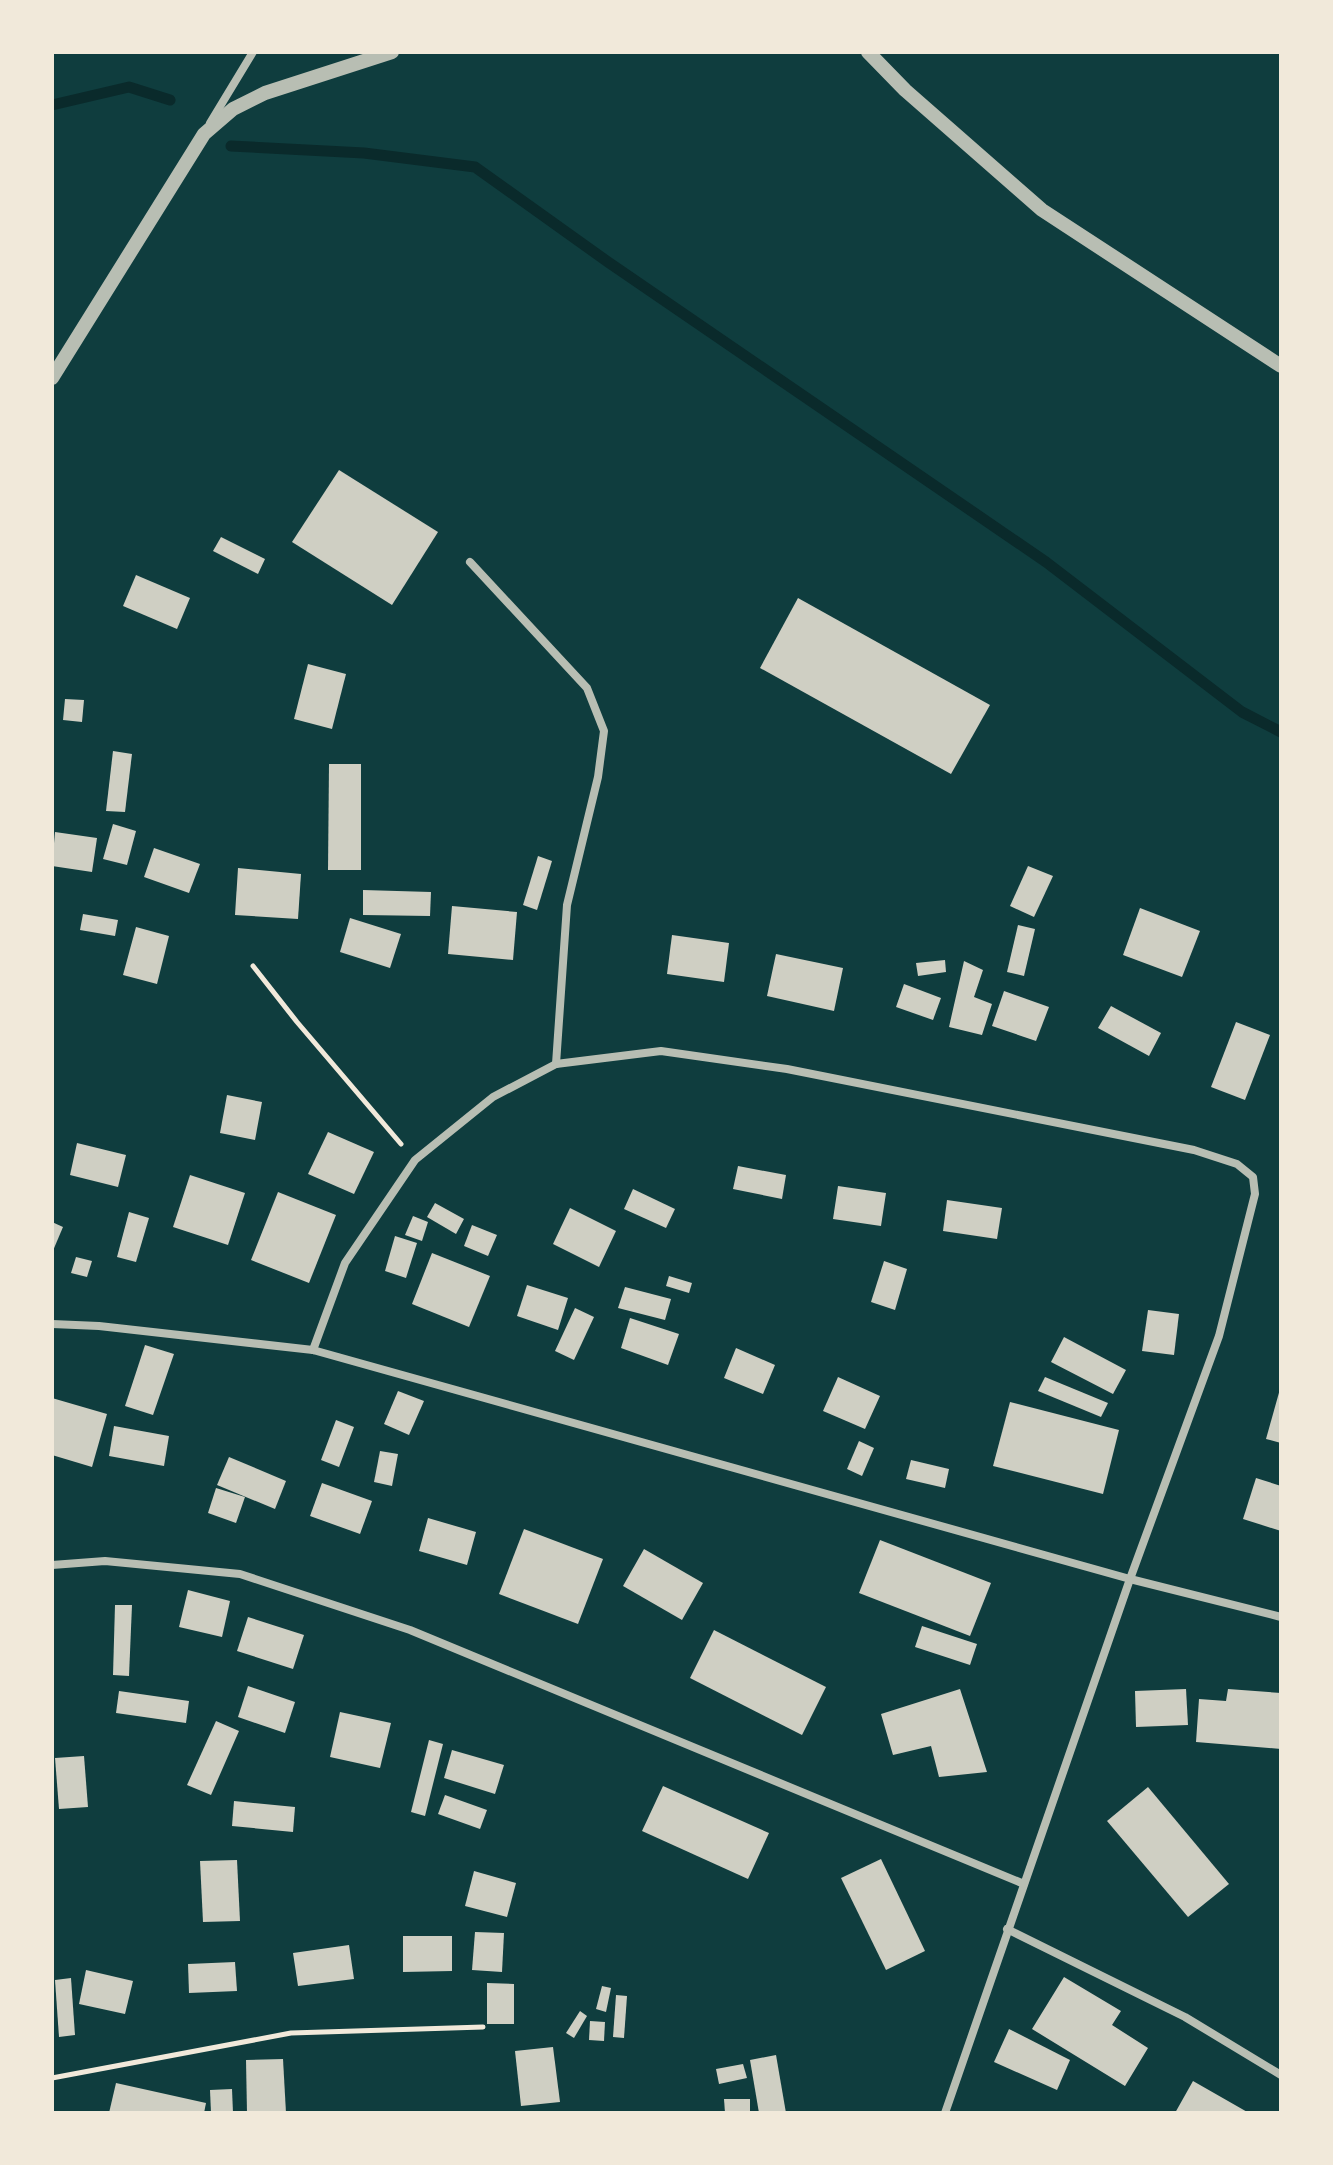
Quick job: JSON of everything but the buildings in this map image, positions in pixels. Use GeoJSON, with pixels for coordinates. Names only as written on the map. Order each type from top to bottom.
{"type":"FeatureCollection","features":[{"type":"Feature","properties":{"kind":"street"},"geometry":{"type":"LineString","coordinates":[[52,378],[253,52]]}},
{"type":"Feature","properties":{"kind":"street"},"geometry":{"type":"LineString","coordinates":[[204,134],[233,109],[265,93],[392,52]]}},
{"type":"Feature","properties":{"kind":"street"},"geometry":{"type":"LineString","coordinates":[[868,52],[905,90],[1042,210],[1281,366]]}},
{"type":"Feature","properties":{"kind":"street"},"geometry":{"type":"LineString","coordinates":[[470,562],[587,688],[604,731],[598,777],[567,905],[556,1064]]}},
{"type":"Feature","properties":{"kind":"street"},"geometry":{"type":"LineString","coordinates":[[313,1350],[345,1263],[415,1160],[493,1097],[556,1064],[661,1051],[787,1069],[1194,1150],[1237,1164],[1253,1177],[1255,1194],[1219,1336],[1130,1579],[945,2113]]}},
{"type":"Feature","properties":{"kind":"street"},"geometry":{"type":"LineString","coordinates":[[52,1324],[99,1326],[313,1350],[1130,1579],[1281,1617]]}},
{"type":"Feature","properties":{"kind":"street"},"geometry":{"type":"LineString","coordinates":[[52,1565],[105,1561],[240,1574],[368,1616],[410,1630],[1024,1884]]}},
{"type":"Feature","properties":{"kind":"street"},"geometry":{"type":"LineString","coordinates":[[1007,1929],[1185,2017],[1281,2075]]}},
{"type":"Feature","properties":{"kind":"path"},"geometry":{"type":"LineString","coordinates":[[253,966],[415,1160]]}},
{"type":"Feature","properties":{"kind":"path"},"geometry":{"type":"LineString","coordinates":[[52,2078],[291,2033],[483,2027]]}},
{"type":"Feature","properties":{"kind":"waterway"},"geometry":{"type":"LineString","coordinates":[[52,105],[129,87],[170,100]]}},
{"type":"Feature","properties":{"kind":"waterway"},"geometry":{"type":"LineString","coordinates":[[231,146],[364,153],[475,167],[608,262],[1046,562],[1242,712],[1281,732]]}}]}
